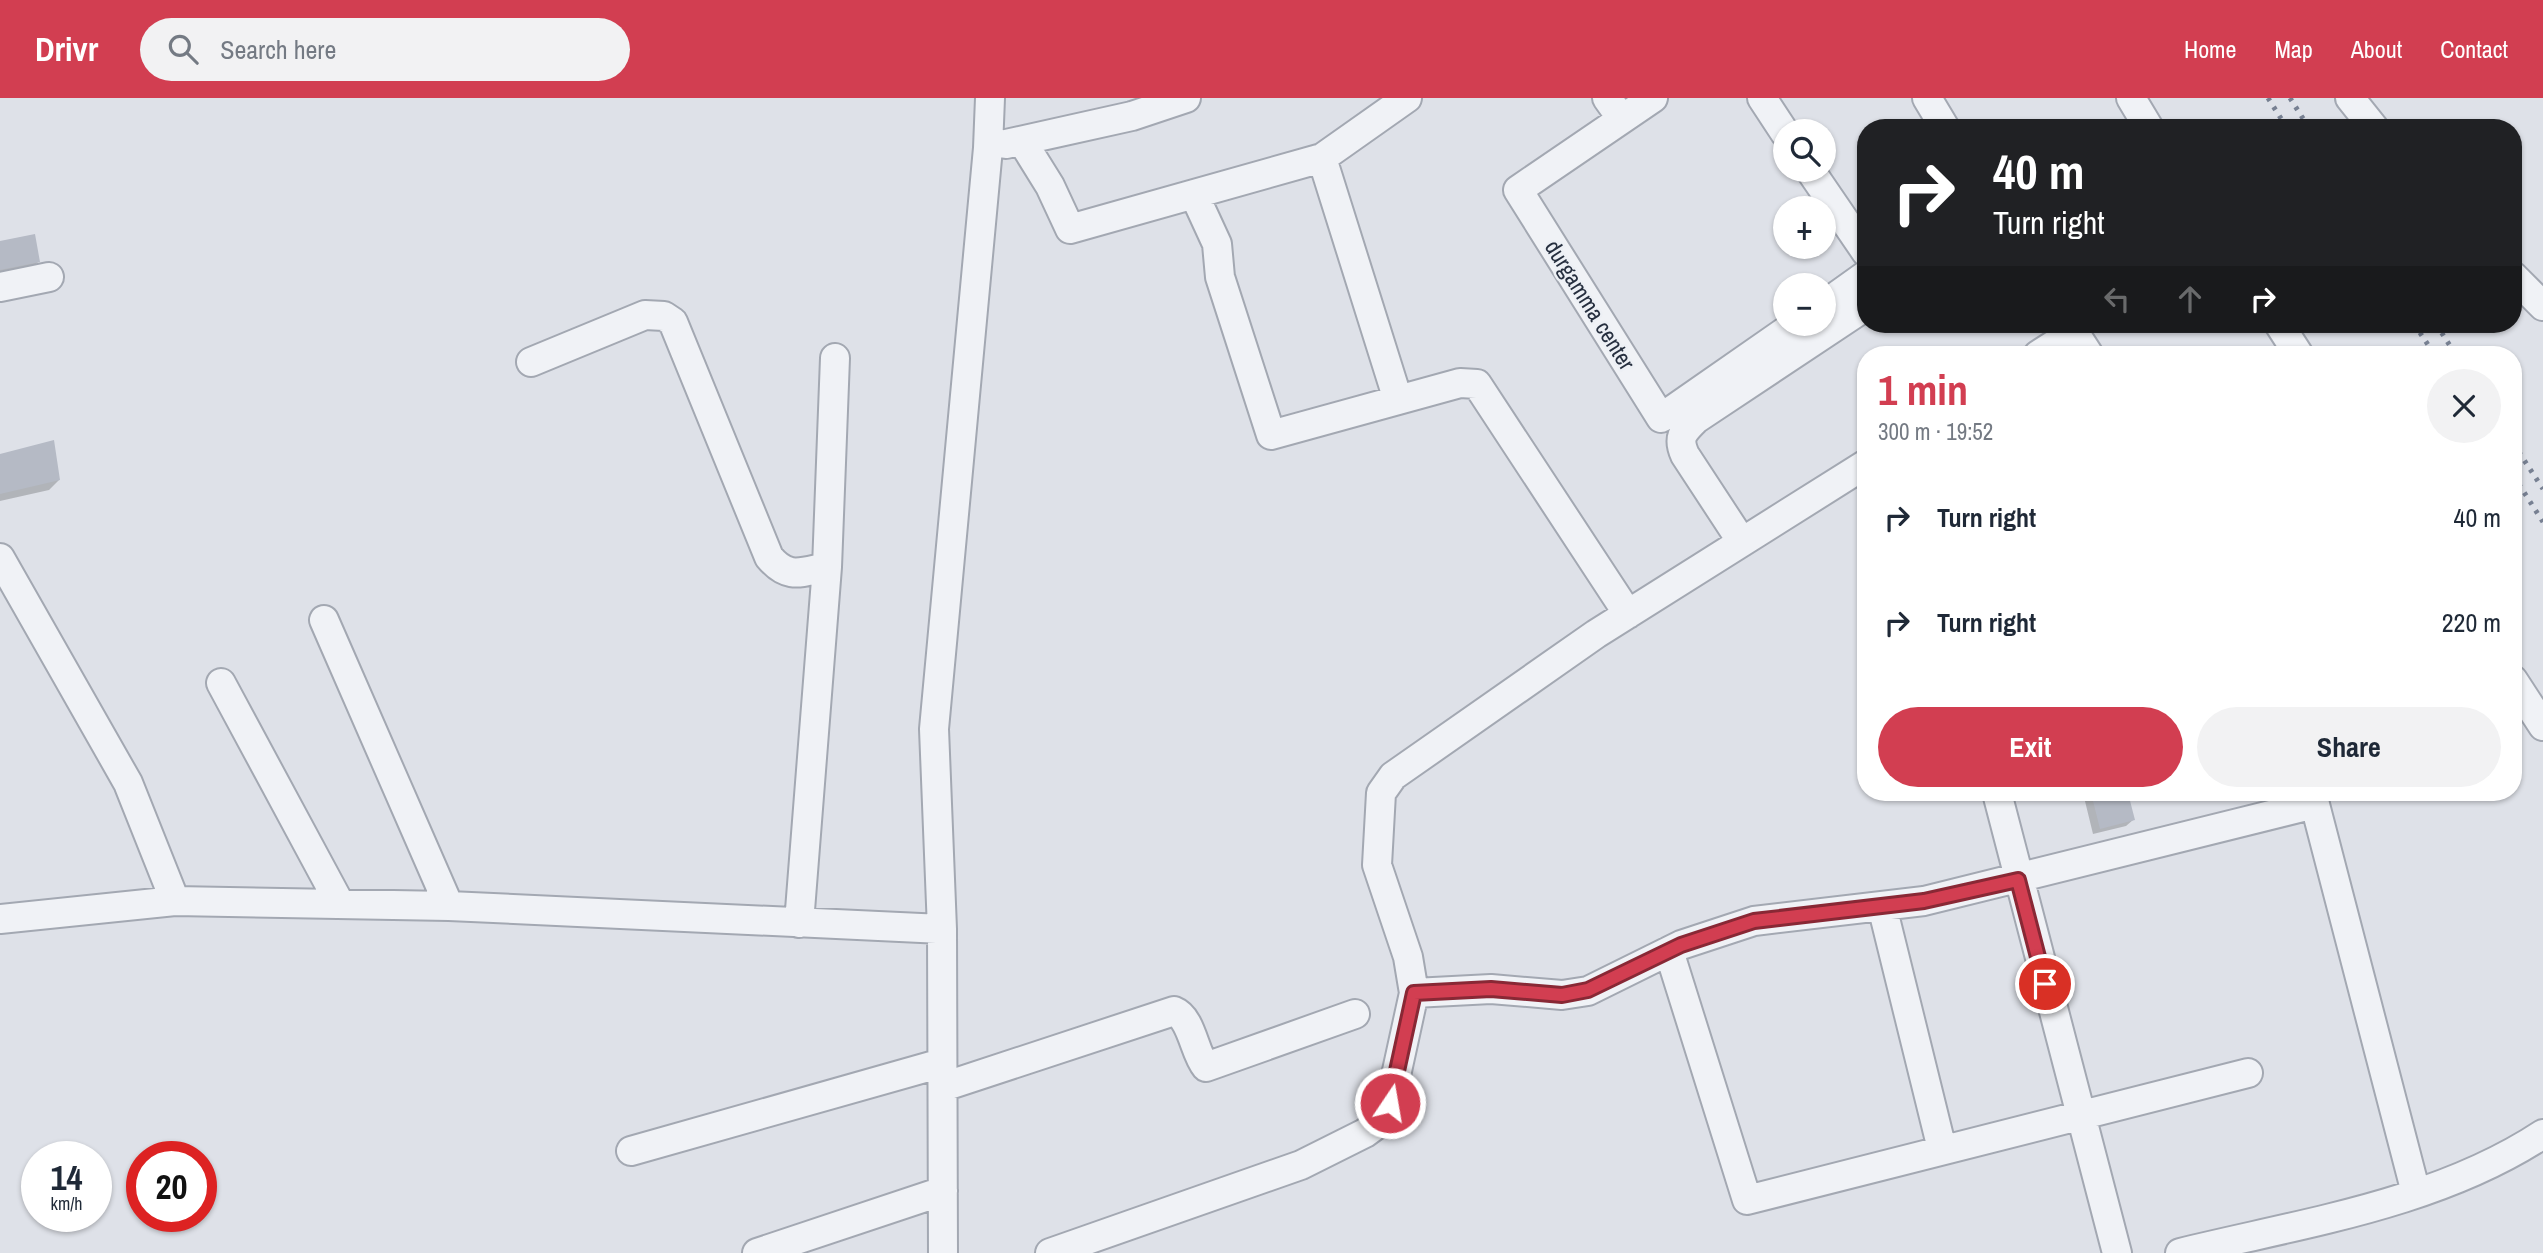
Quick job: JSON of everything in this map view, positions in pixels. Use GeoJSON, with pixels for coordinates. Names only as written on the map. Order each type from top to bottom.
{"type":"FeatureCollection","features":[{"type":"Feature","properties":{"kind":"street"},"geometry":{"type":"LineString","coordinates":[[943,1253],[942,929],[934,729],[988,148],[990,98]]}},
{"type":"Feature","properties":{"kind":"street"},"geometry":{"type":"LineString","coordinates":[[1022,141],[1050,186],[1070,229],[1322,158],[1407,98]]}},
{"type":"Feature","properties":{"kind":"street","name":"durgamma center"},"geometry":{"type":"LineString","coordinates":[[1653,98],[1614,109],[1518,190],[1661,418],[1779,336]]}},
{"type":"Feature","properties":{"kind":"street"},"geometry":{"type":"LineString","coordinates":[[1762,98],[1776,119]]}},
{"type":"Feature","properties":{"kind":"street"},"geometry":{"type":"LineString","coordinates":[[1927,98],[1940,119]]}},
{"type":"Feature","properties":{"kind":"street"},"geometry":{"type":"LineString","coordinates":[[2350,98],[2367,119]]}},
{"type":"Feature","properties":{"kind":"street"},"geometry":{"type":"LineString","coordinates":[[988,148],[1171,101]]}},
{"type":"Feature","properties":{"kind":"street"},"geometry":{"type":"LineString","coordinates":[[1322,158],[1398,400]]}},
{"type":"Feature","properties":{"kind":"street"},"geometry":{"type":"LineString","coordinates":[[1818,182],[1857,239]]}},
{"type":"Feature","properties":{"kind":"street"},"geometry":{"type":"LineString","coordinates":[[1194,194],[1217,244],[1220,277],[1270,435],[1460,383],[1477,384],[1628,614]]}},
{"type":"Feature","properties":{"kind":"street"},"geometry":{"type":"LineString","coordinates":[[0,287],[49,276]]}},
{"type":"Feature","properties":{"kind":"street"},"geometry":{"type":"LineString","coordinates":[[1836,296],[1857,281]]}},
{"type":"Feature","properties":{"kind":"street"},"geometry":{"type":"LineString","coordinates":[[2522,285],[2543,306]]}},
{"type":"Feature","properties":{"kind":"street"},"geometry":{"type":"LineString","coordinates":[[1742,542],[1685,455],[1679,442],[1682,434],[1696,419],[1857,312]]}},
{"type":"Feature","properties":{"kind":"street"},"geometry":{"type":"LineString","coordinates":[[531,362],[645,315],[664,316],[673,322],[769,557],[779,569],[790,574],[827,567]]}},
{"type":"Feature","properties":{"kind":"street"},"geometry":{"type":"LineString","coordinates":[[2058,346],[2078,337]]}},
{"type":"Feature","properties":{"kind":"street"},"geometry":{"type":"LineString","coordinates":[[799,923],[827,567],[835,358]]}},
{"type":"Feature","properties":{"kind":"street"},"geometry":{"type":"LineString","coordinates":[[1050,1253],[1301,1165],[1365,1133],[1380,1122],[1390,1103],[1414,993],[1408,957],[1377,865],[1381,793],[1393,776],[1628,614],[1857,474]]}},
{"type":"Feature","properties":{"kind":"street"},"geometry":{"type":"LineString","coordinates":[[0,558],[128,783],[176,901]]}},
{"type":"Feature","properties":{"kind":"street"},"geometry":{"type":"LineString","coordinates":[[324,620],[449,906]]}},
{"type":"Feature","properties":{"kind":"street"},"geometry":{"type":"LineString","coordinates":[[221,683],[340,904]]}},
{"type":"Feature","properties":{"kind":"street"},"geometry":{"type":"LineString","coordinates":[[2522,694],[2543,726]]}},
{"type":"Feature","properties":{"kind":"street"},"geometry":{"type":"LineString","coordinates":[[1999,801],[2117,1253]]}},
{"type":"Feature","properties":{"kind":"street"},"geometry":{"type":"LineString","coordinates":[[1414,993],[1491,989],[1562,995],[1588,990],[1669,951],[1754,921],[1924,901],[2018,880],[2302,801]]}},
{"type":"Feature","properties":{"kind":"street"},"geometry":{"type":"LineString","coordinates":[[2314,801],[2416,1193]]}},
{"type":"Feature","properties":{"kind":"street"},"geometry":{"type":"LineString","coordinates":[[0,919],[176,901],[449,906],[942,929]]}},
{"type":"Feature","properties":{"kind":"street"},"geometry":{"type":"LineString","coordinates":[[1882,906],[1942,1149]]}},
{"type":"Feature","properties":{"kind":"street"},"geometry":{"type":"LineString","coordinates":[[1669,951],[1747,1199],[2248,1073]]}},
{"type":"Feature","properties":{"kind":"street"},"geometry":{"type":"LineString","coordinates":[[631,1151],[942,1075],[1174,1011],[1182,1016],[1200,1060],[1206,1067],[1355,1014]]}},
{"type":"Feature","properties":{"kind":"street"},"geometry":{"type":"LineString","coordinates":[[2180,1253],[2416,1193],[2497,1162],[2543,1134]]}},
{"type":"Feature","properties":{"kind":"street"},"geometry":{"type":"LineString","coordinates":[[757,1253],[943,1191]]}},
{"type":"Feature","properties":{"kind":"building"},"geometry":{"type":"Polygon","coordinates":[[[35,234],[40,262],[0,270],[0,241],[35,234]]]}},
{"type":"Feature","properties":{"kind":"building"},"geometry":{"type":"Polygon","coordinates":[[[54,440],[60,480],[0,494],[0,454],[54,440]]]}},
{"type":"Feature","properties":{"kind":"building"},"geometry":{"type":"Polygon","coordinates":[[[2093,801],[2130,801],[2135,820],[2100,829],[2093,801]]]}},
{"type":"Feature","properties":{"kind":"railway"},"geometry":{"type":"LineString","coordinates":[[2268,98],[2281,119]]}},
{"type":"Feature","properties":{"kind":"railway"},"geometry":{"type":"LineString","coordinates":[[2290,98],[2303,119]]}},
{"type":"Feature","properties":{"kind":"railway"},"geometry":{"type":"LineString","coordinates":[[2420,333],[2429,346]]}},
{"type":"Feature","properties":{"kind":"railway"},"geometry":{"type":"LineString","coordinates":[[2442,333],[2450,346]]}},
{"type":"Feature","properties":{"kind":"railway"},"geometry":{"type":"LineString","coordinates":[[2522,457],[2543,489]]}},
{"type":"Feature","properties":{"kind":"railway"},"geometry":{"type":"LineString","coordinates":[[2522,489],[2543,522]]}},
{"type":"Feature","properties":{"kind":"route"},"geometry":{"type":"LineString","coordinates":[[1390,1103],[1414,993],[1491,989],[1562,995],[1588,990],[1681,945],[1754,921],[1924,901],[2018,880],[2045,984]]}}]}
